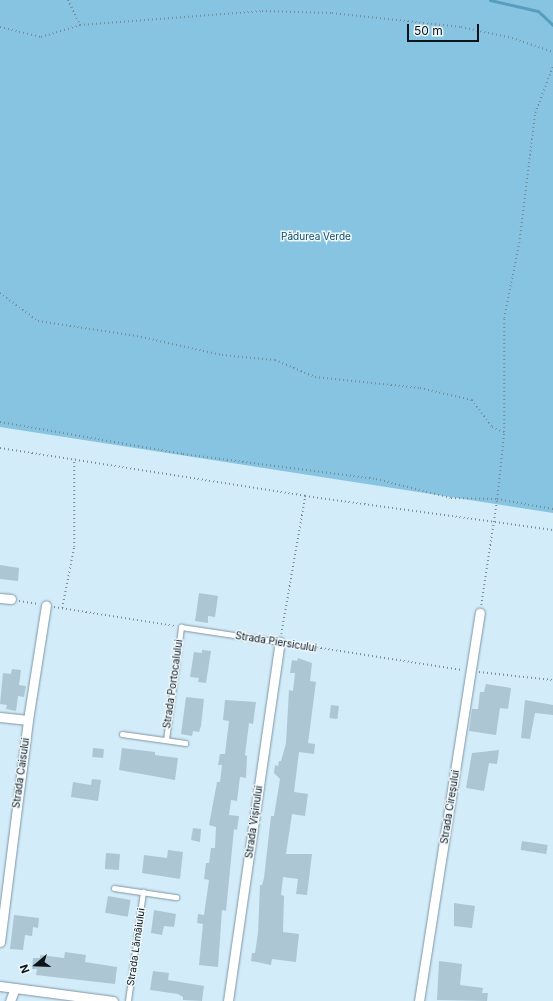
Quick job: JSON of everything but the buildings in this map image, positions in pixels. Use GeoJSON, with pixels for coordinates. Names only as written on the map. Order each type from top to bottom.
{"type":"FeatureCollection","features":[{"type":"Feature","properties":{"kind":"street"},"geometry":{"type":"LineString","coordinates":[[0,598],[11,599]]}},
{"type":"Feature","properties":{"kind":"street","name":"Strada Caisului"},"geometry":{"type":"LineString","coordinates":[[0,942],[5,855],[46,605]]}},
{"type":"Feature","properties":{"kind":"street","name":"Strada Cireșului"},"geometry":{"type":"LineString","coordinates":[[419,1001],[480,613]]}},
{"type":"Feature","properties":{"kind":"street","name":"Strada Vișinului"},"geometry":{"type":"LineString","coordinates":[[228,1001],[280,642]]}},
{"type":"Feature","properties":{"kind":"street"},"geometry":{"type":"LineString","coordinates":[[0,717],[28,720]]}},
{"type":"Feature","properties":{"kind":"street"},"geometry":{"type":"LineString","coordinates":[[0,986],[113,1001]]}},
{"type":"Feature","properties":{"kind":"street"},"geometry":{"type":"LineString","coordinates":[[10,1001],[15,988]]}},
{"type":"Feature","properties":{"kind":"lane","name":"Strada Piersicului"},"geometry":{"type":"LineString","coordinates":[[181,627],[280,642]]}},
{"type":"Feature","properties":{"kind":"lane","name":"Strada Portocalului"},"geometry":{"type":"LineString","coordinates":[[166,740],[181,627]]}},
{"type":"Feature","properties":{"kind":"lane","name":"Strada Portocalului"},"geometry":{"type":"LineString","coordinates":[[122,734],[185,743]]}},
{"type":"Feature","properties":{"kind":"lane"},"geometry":{"type":"LineString","coordinates":[[114,888],[176,897]]}},
{"type":"Feature","properties":{"kind":"lane","name":"Strada Lămâiului"},"geometry":{"type":"LineString","coordinates":[[128,1001],[143,892]]}},
{"type":"Feature","properties":{"kind":"path"},"geometry":{"type":"LineString","coordinates":[[68,0],[80,25]]}},
{"type":"Feature","properties":{"kind":"path"},"geometry":{"type":"LineString","coordinates":[[0,27],[41,37],[80,25],[262,11],[332,13],[461,27],[512,38],[553,52]]}},
{"type":"Feature","properties":{"kind":"path"},"geometry":{"type":"LineString","coordinates":[[480,613],[498,499],[504,432],[504,318],[520,243],[535,113],[553,66]]}},
{"type":"Feature","properties":{"kind":"path"},"geometry":{"type":"LineString","coordinates":[[0,293],[38,321],[130,335],[222,355],[275,360],[315,377],[420,388],[472,400],[492,427],[504,432]]}},
{"type":"Feature","properties":{"kind":"path"},"geometry":{"type":"LineString","coordinates":[[0,422],[183,454],[376,479],[451,498],[498,499],[553,509]]}},
{"type":"Feature","properties":{"kind":"path"},"geometry":{"type":"LineString","coordinates":[[0,448],[305,496],[553,530]]}},
{"type":"Feature","properties":{"kind":"path"},"geometry":{"type":"LineString","coordinates":[[62,608],[74,547],[74,459]]}},
{"type":"Feature","properties":{"kind":"path"},"geometry":{"type":"LineString","coordinates":[[280,642],[305,496]]}},
{"type":"Feature","properties":{"kind":"path"},"geometry":{"type":"LineString","coordinates":[[11,599],[181,627]]}},
{"type":"Feature","properties":{"kind":"path","name":"Strada Piersicului"},"geometry":{"type":"LineString","coordinates":[[280,642],[471,671],[553,680]]}},
{"type":"Feature","properties":{"kind":"green space","name":"Pădurea Verde"},"geometry":{"type":"Polygon","coordinates":[[[0,0],[553,0],[553,513],[0,427],[0,0]]]}},
{"type":"Feature","properties":{"kind":"waterway"},"geometry":{"type":"LineString","coordinates":[[490,0],[538,11],[553,25]]}}]}
